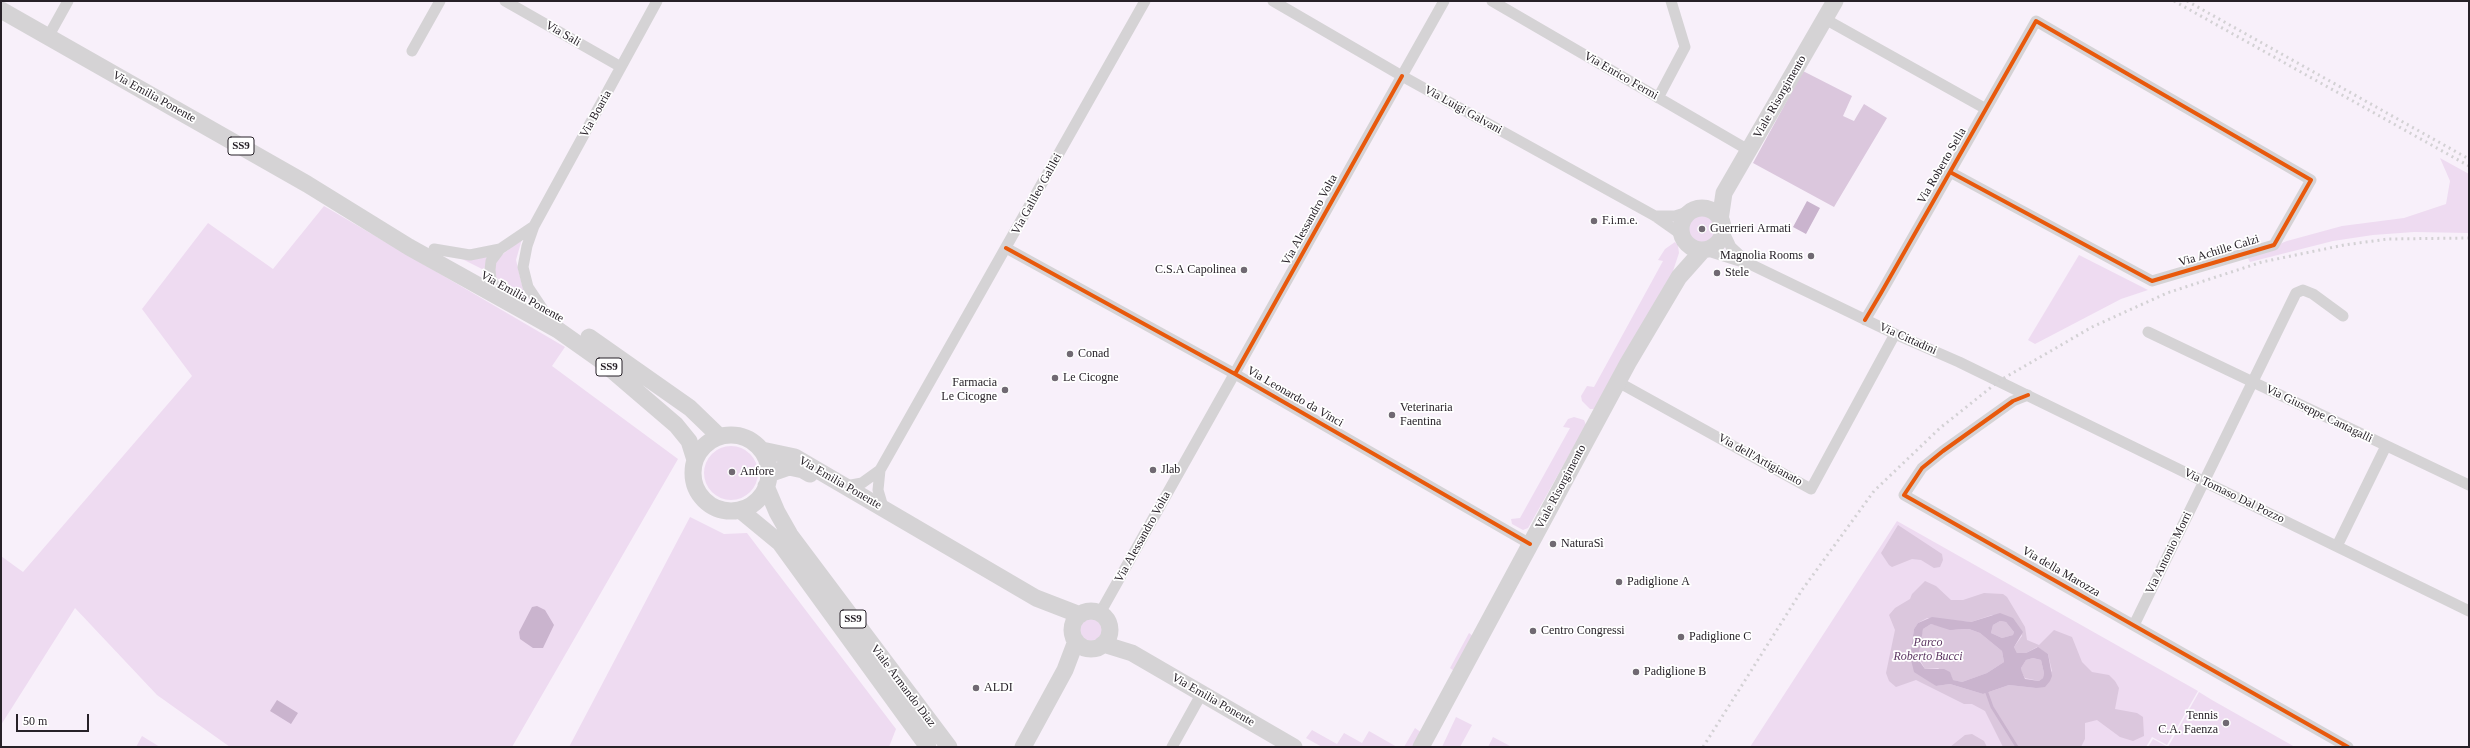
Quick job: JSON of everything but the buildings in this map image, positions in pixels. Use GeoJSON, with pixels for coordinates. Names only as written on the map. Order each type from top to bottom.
{"type":"FeatureCollection","features":[{"type":"Feature","properties":{"kind":"main road","name":"Viale Risorgimento"},"geometry":{"type":"LineString","coordinates":[[1721,224],[1724,193],[1750,151],[1835,1]]}},
{"type":"Feature","properties":{"kind":"main road","name":"Via Emilia Ponente"},"geometry":{"type":"LineString","coordinates":[[1,10],[307,184],[409,247],[558,330],[600,359],[676,425],[689,441],[695,460]]}},
{"type":"Feature","properties":{"kind":"main road","name":"Via Emilia Ponente"},"geometry":{"type":"LineString","coordinates":[[307,184],[491,279],[564,320],[690,408],[719,436]]}},
{"type":"Feature","properties":{"kind":"main road","name":"Viale Risorgimento"},"geometry":{"type":"LineString","coordinates":[[1696,210],[1724,193]]}},
{"type":"Feature","properties":{"kind":"main road"},"geometry":{"type":"LineString","coordinates":[[1696,210],[1713,212],[1721,224],[1718,242],[1704,250],[1691,247],[1683,238],[1683,220],[1696,210]]}},
{"type":"Feature","properties":{"kind":"main road","name":"Viale Risorgimento"},"geometry":{"type":"LineString","coordinates":[[1679,277],[1683,238]]}},
{"type":"Feature","properties":{"kind":"main road","name":"Viale Risorgimento"},"geometry":{"type":"LineString","coordinates":[[1423,745],[1618,382],[1679,277],[1704,250]]}},
{"type":"Feature","properties":{"kind":"main road"},"geometry":{"type":"LineString","coordinates":[[719,436],[739,436],[748,439],[762,450]]}},
{"type":"Feature","properties":{"kind":"main road","name":"SS9"},"geometry":{"type":"LineString","coordinates":[[719,436],[709,441],[700,450],[695,460],[693,481],[697,492],[705,501],[722,509],[740,510]]}},
{"type":"Feature","properties":{"kind":"main road","name":"Via Emilia Ponente"},"geometry":{"type":"LineString","coordinates":[[762,450],[795,457],[846,486],[1036,598],[1078,633]]}},
{"type":"Feature","properties":{"kind":"main road","name":"SS9"},"geometry":{"type":"LineString","coordinates":[[762,450],[767,462],[768,480]]}},
{"type":"Feature","properties":{"kind":"main road","name":"Via Emilia Ponente"},"geometry":{"type":"LineString","coordinates":[[768,480],[789,467],[803,470],[883,516],[888,512]]}},
{"type":"Feature","properties":{"kind":"main road"},"geometry":{"type":"LineString","coordinates":[[740,510],[751,505],[760,497],[768,480]]}},
{"type":"Feature","properties":{"kind":"main road","name":"Viale Armando Diaz"},"geometry":{"type":"LineString","coordinates":[[768,480],[777,512],[790,534],[949,747]]}},
{"type":"Feature","properties":{"kind":"main road","name":"Viale Armando Diaz"},"geometry":{"type":"LineString","coordinates":[[740,510],[780,543],[928,747]]}},
{"type":"Feature","properties":{"kind":"main road"},"geometry":{"type":"LineString","coordinates":[[1022,747],[1065,670],[1078,633],[1088,611],[1100,613],[1107,620],[1107,639],[1095,648],[1078,633]]}},
{"type":"Feature","properties":{"kind":"main road","name":"Via Emilia Ponente"},"geometry":{"type":"LineString","coordinates":[[1107,639],[1294,747]]}},
{"type":"Feature","properties":{"kind":"street"},"geometry":{"type":"LineString","coordinates":[[48,37],[68,1]]}},
{"type":"Feature","properties":{"kind":"street"},"geometry":{"type":"LineString","coordinates":[[412,51],[440,1]]}},
{"type":"Feature","properties":{"kind":"street","name":"Via Sali"},"geometry":{"type":"LineString","coordinates":[[505,1],[621,67]]}},
{"type":"Feature","properties":{"kind":"street","name":"Via Boaria"},"geometry":{"type":"LineString","coordinates":[[542,308],[528,288],[523,267],[527,246],[534,226],[657,1]]}},
{"type":"Feature","properties":{"kind":"street","name":"Via Galileo Galilei"},"geometry":{"type":"LineString","coordinates":[[888,512],[878,490],[880,470],[1146,1]]}},
{"type":"Feature","properties":{"kind":"street","name":"Via Luigi Galvani"},"geometry":{"type":"LineString","coordinates":[[1273,1],[1402,76],[1655,216],[1683,238]]}},
{"type":"Feature","properties":{"kind":"street","name":"Via Alessandro Volta"},"geometry":{"type":"LineString","coordinates":[[1100,613],[1444,1]]}},
{"type":"Feature","properties":{"kind":"street","name":"Via Enrico Fermi"},"geometry":{"type":"LineString","coordinates":[[1492,1],[1750,151]]}},
{"type":"Feature","properties":{"kind":"street"},"geometry":{"type":"LineString","coordinates":[[1658,98],[1685,47],[1671,1]]}},
{"type":"Feature","properties":{"kind":"street"},"geometry":{"type":"LineString","coordinates":[[1824,19],[1986,109]]}},
{"type":"Feature","properties":{"kind":"street","name":"Via Roberto Sella"},"geometry":{"type":"LineString","coordinates":[[1865,320],[2036,21]]}},
{"type":"Feature","properties":{"kind":"street","name":"Via Achille Calzi"},"geometry":{"type":"LineString","coordinates":[[1950,172],[2152,281],[2274,245],[2289,219],[2311,180],[2036,21]]}},
{"type":"Feature","properties":{"kind":"street","name":"Via Luigi Galvani"},"geometry":{"type":"LineString","coordinates":[[1655,216],[1675,216],[1696,210]]}},
{"type":"Feature","properties":{"kind":"street","name":"Via Cittadini"},"geometry":{"type":"LineString","coordinates":[[1721,224],[1731,247],[1752,265]]}},
{"type":"Feature","properties":{"kind":"street","name":"Via Boaria"},"geometry":{"type":"LineString","coordinates":[[434,249],[470,255],[500,249],[534,226]]}},
{"type":"Feature","properties":{"kind":"street","name":"Via Leonardo da Vinci"},"geometry":{"type":"LineString","coordinates":[[1006,248],[1235,374],[1530,544]]}},
{"type":"Feature","properties":{"kind":"street"},"geometry":{"type":"LineString","coordinates":[[500,249],[492,261],[491,279],[501,298]]}},
{"type":"Feature","properties":{"kind":"street","name":"Via Cittadini"},"geometry":{"type":"LineString","coordinates":[[1704,250],[1752,265],[1894,334],[1999,381]]}},
{"type":"Feature","properties":{"kind":"street","name":"Via Giuseppe Cantagalli"},"geometry":{"type":"LineString","coordinates":[[2203,481],[2296,293],[2303,290],[2313,294],[2343,316]]}},
{"type":"Feature","properties":{"kind":"street","name":"Via Giuseppe Cantagalli"},"geometry":{"type":"LineString","coordinates":[[2148,332],[2469,485]]}},
{"type":"Feature","properties":{"kind":"street","name":"Via dell'Artigianato"},"geometry":{"type":"LineString","coordinates":[[1618,382],[1811,489],[1894,334]]}},
{"type":"Feature","properties":{"kind":"street","name":"Via Tomaso Dal Pozzo"},"geometry":{"type":"LineString","coordinates":[[1999,381],[2469,611]]}},
{"type":"Feature","properties":{"kind":"street","name":"Via della Marozza"},"geometry":{"type":"LineString","coordinates":[[2028,395],[2013,401],[1943,451],[1922,468],[1904,494],[2348,747]]}},
{"type":"Feature","properties":{"kind":"street","name":"Via Giuseppe Cantagalli"},"geometry":{"type":"LineString","coordinates":[[2337,546],[2386,446]]}},
{"type":"Feature","properties":{"kind":"street","name":"Via Galileo Galilei"},"geometry":{"type":"LineString","coordinates":[[846,486],[862,483],[880,470]]}},
{"type":"Feature","properties":{"kind":"street","name":"Via Antonio Morri"},"geometry":{"type":"LineString","coordinates":[[2134,625],[2203,481]]}},
{"type":"Feature","properties":{"kind":"street"},"geometry":{"type":"LineString","coordinates":[[1172,747],[1202,694]]}},
{"type":"Feature","properties":{"kind":"green space"},"geometry":{"type":"Polygon","coordinates":[[[1803,71],[1852,96],[1843,116],[1854,121],[1864,104],[1887,118],[1834,207],[1753,163],[1803,71]]]}},
{"type":"Feature","properties":{"kind":"green space"},"geometry":{"type":"Polygon","coordinates":[[[2440,158],[2469,174],[2469,233],[2414,232],[2373,235],[2333,241],[2250,262],[2247,257],[2287,241],[2342,226],[2404,218],[2446,204],[2450,181],[2440,158]]]}},
{"type":"Feature","properties":{"kind":"green space"},"geometry":{"type":"Polygon","coordinates":[[[324,206],[565,347],[552,366],[678,459],[512,747],[230,747],[157,695],[75,608],[1,725],[1,556],[23,572],[192,376],[142,309],[208,223],[273,269],[324,206]]]}},
{"type":"Feature","properties":{"kind":"green space"},"geometry":{"type":"Polygon","coordinates":[[[1702,214],[1713,218],[1717,229],[1713,240],[1702,244],[1691,240],[1687,229],[1691,218],[1702,214]]]}},
{"type":"Feature","properties":{"kind":"green space"},"geometry":{"type":"Polygon","coordinates":[[[522,239],[516,260],[524,293],[495,277],[494,264],[498,258],[522,239]]]}},
{"type":"Feature","properties":{"kind":"green space"},"geometry":{"type":"Polygon","coordinates":[[[1675,242],[1678,245],[1679,253],[1672,274],[1595,409],[1590,409],[1582,401],[1581,396],[1587,386],[1594,387],[1663,261],[1658,260],[1665,249],[1675,242]]]}},
{"type":"Feature","properties":{"kind":"green space"},"geometry":{"type":"Polygon","coordinates":[[[489,255],[484,270],[462,259],[489,255]]]}},
{"type":"Feature","properties":{"kind":"green space"},"geometry":{"type":"Polygon","coordinates":[[[2079,255],[2148,290],[2121,299],[2035,344],[2028,340],[2079,255]]]}},
{"type":"Feature","properties":{"kind":"green space"},"geometry":{"type":"Polygon","coordinates":[[[1574,417],[1584,420],[1586,425],[1528,528],[1523,530],[1512,524],[1511,519],[1520,518],[1570,428],[1563,427],[1568,419],[1574,417]]]}},
{"type":"Feature","properties":{"kind":"green space"},"geometry":{"type":"Polygon","coordinates":[[[726,446],[736,446],[746,450],[754,458],[758,468],[758,478],[754,488],[746,496],[736,500],[726,500],[716,496],[708,488],[704,478],[704,468],[708,458],[716,450],[726,446]]]}},
{"type":"Feature","properties":{"kind":"green space"},"geometry":{"type":"Polygon","coordinates":[[[690,517],[724,534],[747,533],[896,729],[889,747],[569,747],[690,517]]]}},
{"type":"Feature","properties":{"kind":"green space","name":"Parco Roberto Bucci"},"geometry":{"type":"Polygon","coordinates":[[[1897,521],[2198,691],[2167,745],[2152,737],[2146,747],[1750,747],[1897,521]]]}},
{"type":"Feature","properties":{"kind":"green space"},"geometry":{"type":"Polygon","coordinates":[[[1898,525],[1942,554],[1943,560],[1940,567],[1934,568],[1921,560],[1912,559],[1892,567],[1889,565],[1881,553],[1898,525]]]}},
{"type":"Feature","properties":{"kind":"green space"},"geometry":{"type":"Polygon","coordinates":[[[1925,581],[1936,586],[1951,600],[1963,600],[1984,593],[2003,594],[2007,597],[2025,627],[2027,640],[2039,645],[2054,630],[2072,637],[2082,662],[2092,672],[2109,675],[2115,681],[2119,688],[2115,709],[2137,713],[2143,717],[2144,736],[2133,741],[2120,737],[2097,720],[2085,723],[2085,739],[2081,747],[2003,747],[1985,711],[1972,704],[1964,704],[1916,680],[1896,687],[1889,681],[1886,673],[1895,630],[1889,615],[1895,608],[1910,599],[1912,594],[1925,581]],[[1992,615],[1971,622],[1927,618],[1918,623],[1914,629],[1910,656],[1926,679],[1936,686],[1950,684],[1983,694],[2009,685],[2036,688],[2052,671],[2048,654],[2037,647],[2026,653],[2017,653],[2014,647],[2022,636],[2019,628],[1992,615]]]}},
{"type":"Feature","properties":{"kind":"green space"},"geometry":{"type":"Polygon","coordinates":[[[1091,619],[1099,622],[1102,630],[1099,638],[1091,641],[1083,638],[1080,630],[1083,622],[1091,619]]]}},
{"type":"Feature","properties":{"kind":"green space"},"geometry":{"type":"Polygon","coordinates":[[[2000,621],[2006,622],[2014,632],[2013,635],[2002,638],[1991,633],[1993,625],[2000,621]]]}},
{"type":"Feature","properties":{"kind":"green space"},"geometry":{"type":"Polygon","coordinates":[[[1931,624],[1956,630],[1969,629],[1980,633],[2002,651],[2004,662],[1987,673],[1962,682],[1952,680],[1952,677],[1938,668],[1925,669],[1919,658],[1922,633],[1923,629],[1931,624]]]}},
{"type":"Feature","properties":{"kind":"green space"},"geometry":{"type":"Polygon","coordinates":[[[1469,633],[1473,636],[1454,671],[1450,668],[1469,633]]]}},
{"type":"Feature","properties":{"kind":"green space"},"geometry":{"type":"Polygon","coordinates":[[[2033,658],[2041,660],[2044,673],[2043,678],[2039,681],[2025,678],[2022,673],[2021,668],[2026,660],[2033,658]]]}},
{"type":"Feature","properties":{"kind":"green space","name":"Tennis C.A. Faenza"},"geometry":{"type":"Polygon","coordinates":[[[2199,692],[2295,747],[2168,747],[2199,692]]]}},
{"type":"Feature","properties":{"kind":"green space"},"geometry":{"type":"Polygon","coordinates":[[[1456,717],[1472,725],[1460,747],[1442,747],[1456,717]]]}},
{"type":"Feature","properties":{"kind":"green space"},"geometry":{"type":"Polygon","coordinates":[[[1415,728],[1422,733],[1414,747],[1404,747],[1415,728]]]}},
{"type":"Feature","properties":{"kind":"green space"},"geometry":{"type":"Polygon","coordinates":[[[1312,730],[1337,744],[1344,733],[1362,743],[1369,731],[1397,747],[1322,747],[1306,738],[1312,730]]]}},
{"type":"Feature","properties":{"kind":"green space"},"geometry":{"type":"Polygon","coordinates":[[[1972,734],[1984,741],[1987,747],[1950,747],[1965,735],[1972,734]]]}},
{"type":"Feature","properties":{"kind":"green space"},"geometry":{"type":"Polygon","coordinates":[[[142,736],[160,747],[136,747],[142,736]]]}},
{"type":"Feature","properties":{"kind":"green space"},"geometry":{"type":"Polygon","coordinates":[[[1493,737],[1512,747],[1488,747],[1493,737]]]}},
{"type":"Feature","properties":{"kind":"green space"},"geometry":{"type":"Polygon","coordinates":[[[2153,739],[2168,747],[2148,747],[2153,739]]]}},
{"type":"Feature","properties":{"kind":"shaded area"},"geometry":{"type":"Polygon","coordinates":[[[1807,201],[1820,208],[1806,234],[1793,227],[1807,201]]]}},
{"type":"Feature","properties":{"kind":"shaded area"},"geometry":{"type":"Polygon","coordinates":[[[537,606],[545,610],[554,625],[543,648],[533,648],[520,639],[519,632],[532,607],[537,606]]]}},
{"type":"Feature","properties":{"kind":"shaded area"},"geometry":{"type":"Polygon","coordinates":[[[2000,613],[2013,618],[2023,632],[2014,647],[2017,653],[2026,653],[2038,647],[2048,654],[2052,676],[2050,681],[2045,687],[2036,688],[2009,685],[1983,694],[1950,684],[1936,686],[1914,672],[1910,656],[1914,629],[1918,623],[1932,617],[1971,622],[2000,613]],[[2000,621],[1993,625],[1991,633],[2002,638],[2013,635],[2014,632],[2006,622],[2000,621]],[[1931,624],[1923,629],[1919,654],[1920,662],[1925,669],[1944,669],[1950,672],[1953,680],[1962,682],[1987,673],[2004,662],[2002,651],[1980,633],[1969,629],[1950,630],[1931,624]],[[2033,658],[2026,660],[2021,668],[2025,679],[2039,681],[2043,678],[2044,673],[2041,660],[2033,658]]]}},
{"type":"Feature","properties":{"kind":"shaded area"},"geometry":{"type":"Polygon","coordinates":[[[277,700],[298,713],[291,724],[270,711],[277,700]]]}},
{"type":"Feature","properties":{"kind":"waterway"},"geometry":{"type":"LineString","coordinates":[[1987,693],[1992,707],[2017,747]]}},
{"type":"Feature","properties":{"kind":"railway"},"geometry":{"type":"LineString","coordinates":[[2174,1],[2469,166]]}},
{"type":"Feature","properties":{"kind":"railway"},"geometry":{"type":"LineString","coordinates":[[2187,1],[2469,159]]}},
{"type":"Feature","properties":{"kind":"railway"},"geometry":{"type":"LineString","coordinates":[[1703,747],[1802,590],[1874,491],[1940,428],[1999,381],[2092,327],[2167,293],[2262,262],[2344,245],[2388,239],[2469,238]]}},
{"type":"Feature","properties":{"kind":"cycle path"},"geometry":{"type":"LineString","coordinates":[[1865,320],[2036,21],[2311,180],[2274,245],[2152,281],[1950,172]]}},
{"type":"Feature","properties":{"kind":"cycle path"},"geometry":{"type":"LineString","coordinates":[[1235,374],[1402,76]]}},
{"type":"Feature","properties":{"kind":"cycle path"},"geometry":{"type":"LineString","coordinates":[[1006,248],[1235,374],[1530,544]]}},
{"type":"Feature","properties":{"kind":"cycle path"},"geometry":{"type":"LineString","coordinates":[[2028,395],[2013,401],[1943,451],[1922,468],[1904,495],[2348,747]]}},
{"type":"Feature","properties":{"kind":"place","name":"F.i.m.e."},"geometry":{"type":"Point","coordinates":[1594,221]}},
{"type":"Feature","properties":{"kind":"place","name":"Guerrieri Armati"},"geometry":{"type":"Point","coordinates":[1702,229]}},
{"type":"Feature","properties":{"kind":"place","name":"Magnolia Rooms"},"geometry":{"type":"Point","coordinates":[1811,256]}},
{"type":"Feature","properties":{"kind":"place","name":"C.S.A Capolinea"},"geometry":{"type":"Point","coordinates":[1244,270]}},
{"type":"Feature","properties":{"kind":"place","name":"Stele"},"geometry":{"type":"Point","coordinates":[1717,273]}},
{"type":"Feature","properties":{"kind":"place","name":"Conad"},"geometry":{"type":"Point","coordinates":[1070,354]}},
{"type":"Feature","properties":{"kind":"place","name":"Le Cicogne"},"geometry":{"type":"Point","coordinates":[1055,378]}},
{"type":"Feature","properties":{"kind":"place","name":"Farmacia Le Cicogne"},"geometry":{"type":"Point","coordinates":[1005,390]}},
{"type":"Feature","properties":{"kind":"place","name":"Veterinaria Faentina"},"geometry":{"type":"Point","coordinates":[1392,415]}},
{"type":"Feature","properties":{"kind":"place","name":"Jlab"},"geometry":{"type":"Point","coordinates":[1153,470]}},
{"type":"Feature","properties":{"kind":"place","name":"Anfore"},"geometry":{"type":"Point","coordinates":[732,472]}},
{"type":"Feature","properties":{"kind":"place","name":"NaturaSì"},"geometry":{"type":"Point","coordinates":[1553,544]}},
{"type":"Feature","properties":{"kind":"place","name":"Padiglione A"},"geometry":{"type":"Point","coordinates":[1619,582]}},
{"type":"Feature","properties":{"kind":"place","name":"Centro Congressi"},"geometry":{"type":"Point","coordinates":[1533,631]}},
{"type":"Feature","properties":{"kind":"place","name":"Padiglione C"},"geometry":{"type":"Point","coordinates":[1681,637]}},
{"type":"Feature","properties":{"kind":"place","name":"Padiglione B"},"geometry":{"type":"Point","coordinates":[1636,672]}},
{"type":"Feature","properties":{"kind":"place","name":"ALDI"},"geometry":{"type":"Point","coordinates":[976,688]}},
{"type":"Feature","properties":{"kind":"place","name":"Tennis C.A. Faenza"},"geometry":{"type":"Point","coordinates":[2226,723]}}]}
